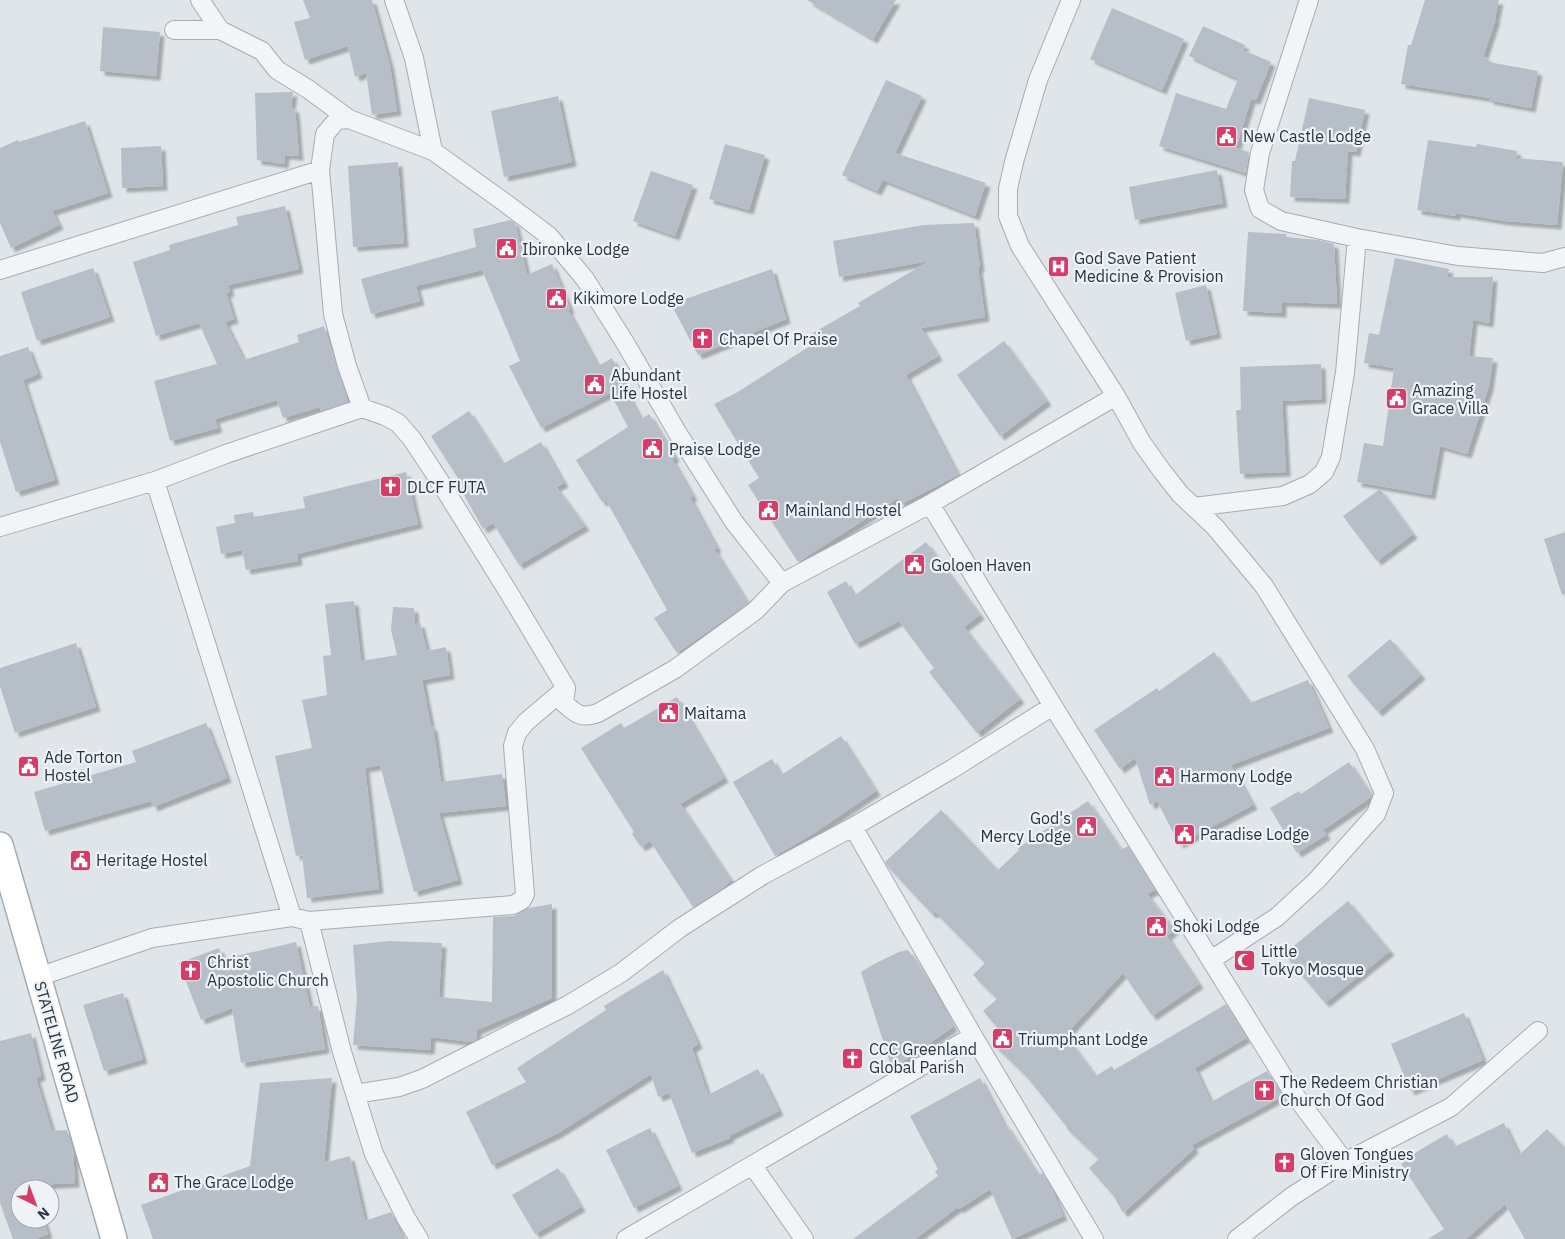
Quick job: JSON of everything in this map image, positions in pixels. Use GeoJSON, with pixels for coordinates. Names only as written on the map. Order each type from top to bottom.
{"type":"FeatureCollection","features":[{"type":"Feature","properties":{"kind":"street"},"geometry":{"type":"LineString","coordinates":[[200,0],[220,30]]}},
{"type":"Feature","properties":{"kind":"street"},"geometry":{"type":"LineString","coordinates":[[394,0],[414,58],[433,151]]}},
{"type":"Feature","properties":{"kind":"street"},"geometry":{"type":"LineString","coordinates":[[1071,0],[1038,80],[1014,162],[1008,189],[1008,216],[1020,246],[1116,396],[1142,443],[1180,494],[1215,527],[1264,586],[1365,748],[1384,793],[1376,814],[1317,880],[1277,917],[1211,960]]}},
{"type":"Feature","properties":{"kind":"street"},"geometry":{"type":"LineString","coordinates":[[1309,0],[1260,153],[1254,190],[1260,209],[1281,221],[1356,238],[1458,256],[1543,263],[1565,257]]}},
{"type":"Feature","properties":{"kind":"street"},"geometry":{"type":"LineString","coordinates":[[174,30],[220,30],[262,51],[277,70],[308,89],[349,119],[433,151],[549,236],[585,280],[624,341],[676,432],[734,522],[782,584]]}},
{"type":"Feature","properties":{"kind":"street"},"geometry":{"type":"LineString","coordinates":[[349,119],[337,120],[324,134],[320,170],[333,314],[362,408]]}},
{"type":"Feature","properties":{"kind":"street"},"geometry":{"type":"LineString","coordinates":[[0,270],[320,170]]}},
{"type":"Feature","properties":{"kind":"street"},"geometry":{"type":"LineString","coordinates":[[1194,507],[1283,496],[1310,484],[1324,472],[1331,457],[1345,373],[1356,238]]}},
{"type":"Feature","properties":{"kind":"street"},"geometry":{"type":"LineString","coordinates":[[0,527],[155,481],[226,454],[362,408],[398,423],[412,439],[504,584],[566,688],[564,703],[576,714],[588,717],[675,669],[755,611],[782,584],[930,504],[1116,396]]}},
{"type":"Feature","properties":{"kind":"street"},"geometry":{"type":"LineString","coordinates":[[155,481],[292,917]]}},
{"type":"Feature","properties":{"kind":"street"},"geometry":{"type":"LineString","coordinates":[[930,504],[1294,1094],[1345,1162]]}},
{"type":"Feature","properties":{"kind":"street"},"geometry":{"type":"LineString","coordinates":[[38,977],[152,938],[292,917],[309,921],[513,905],[522,900],[525,894],[513,746],[517,733],[526,722],[566,688]]}},
{"type":"Feature","properties":{"kind":"street"},"geometry":{"type":"LineString","coordinates":[[355,1094],[398,1087],[422,1080],[568,1005],[621,973],[680,928],[763,875],[952,769],[1053,706]]}},
{"type":"Feature","properties":{"kind":"street"},"geometry":{"type":"LineString","coordinates":[[853,826],[973,1036],[1094,1239]]}},
{"type":"Feature","properties":{"kind":"street","name":"STATELINE ROAD"},"geometry":{"type":"LineString","coordinates":[[0,845],[114,1239]]}},
{"type":"Feature","properties":{"kind":"street"},"geometry":{"type":"LineString","coordinates":[[309,921],[342,1052],[374,1154],[406,1218],[419,1239]]}},
{"type":"Feature","properties":{"kind":"street"},"geometry":{"type":"LineString","coordinates":[[1237,1239],[1291,1197],[1345,1162],[1451,1107],[1538,1031]]}},
{"type":"Feature","properties":{"kind":"street"},"geometry":{"type":"LineString","coordinates":[[626,1239],[973,1036]]}},
{"type":"Feature","properties":{"kind":"street"},"geometry":{"type":"LineString","coordinates":[[753,1166],[804,1239]]}},
{"type":"Feature","properties":{"kind":"building"},"geometry":{"type":"Polygon","coordinates":[[[303,0],[372,0],[390,66],[397,111],[372,115],[366,73],[355,77],[348,46],[305,60],[294,22],[310,18],[303,0]]]}},
{"type":"Feature","properties":{"kind":"building"},"geometry":{"type":"Polygon","coordinates":[[[807,0],[896,0],[873,39],[807,0]]]}},
{"type":"Feature","properties":{"kind":"building"},"geometry":{"type":"Polygon","coordinates":[[[1425,0],[1499,0],[1496,18],[1483,57],[1488,58],[1488,62],[1538,71],[1531,108],[1489,100],[1490,98],[1401,84],[1408,45],[1411,45],[1425,0]]]}},
{"type":"Feature","properties":{"kind":"building"},"geometry":{"type":"Polygon","coordinates":[[[1112,8],[1184,39],[1162,90],[1090,59],[1112,8]]]}},
{"type":"Feature","properties":{"kind":"building"},"geometry":{"type":"Polygon","coordinates":[[[1203,26],[1245,45],[1243,50],[1271,62],[1256,100],[1251,99],[1236,148],[1249,152],[1246,173],[1159,146],[1176,93],[1226,109],[1238,79],[1189,56],[1203,26]]]}},
{"type":"Feature","properties":{"kind":"building"},"geometry":{"type":"Polygon","coordinates":[[[103,27],[160,32],[156,76],[100,71],[103,27]]]}},
{"type":"Feature","properties":{"kind":"building"},"geometry":{"type":"Polygon","coordinates":[[[886,80],[922,96],[895,153],[986,183],[975,216],[883,180],[877,191],[842,175],[886,80]]]}},
{"type":"Feature","properties":{"kind":"building"},"geometry":{"type":"Polygon","coordinates":[[[293,92],[291,107],[295,109],[299,156],[285,155],[284,164],[257,160],[255,93],[293,92]]]}},
{"type":"Feature","properties":{"kind":"building"},"geometry":{"type":"Polygon","coordinates":[[[558,96],[572,162],[504,177],[491,111],[558,96]]]}},
{"type":"Feature","properties":{"kind":"building"},"geometry":{"type":"Polygon","coordinates":[[[1309,98],[1365,110],[1356,152],[1348,151],[1345,199],[1290,197],[1292,161],[1295,161],[1309,98]]]}},
{"type":"Feature","properties":{"kind":"building"},"geometry":{"type":"Polygon","coordinates":[[[85,121],[108,193],[52,211],[59,225],[11,248],[0,223],[0,148],[18,140],[19,142],[85,121]]]}},
{"type":"Feature","properties":{"kind":"building"},"geometry":{"type":"Polygon","coordinates":[[[1428,140],[1476,147],[1477,144],[1517,151],[1516,158],[1563,162],[1557,225],[1505,221],[1456,213],[1456,216],[1417,210],[1428,140]]]}},
{"type":"Feature","properties":{"kind":"building"},"geometry":{"type":"Polygon","coordinates":[[[725,144],[765,155],[749,210],[709,199],[725,144]]]}},
{"type":"Feature","properties":{"kind":"building"},"geometry":{"type":"Polygon","coordinates":[[[161,146],[163,186],[122,188],[121,148],[161,146]]]}},
{"type":"Feature","properties":{"kind":"building"},"geometry":{"type":"Polygon","coordinates":[[[398,162],[404,243],[353,247],[348,166],[398,162]]]}},
{"type":"Feature","properties":{"kind":"building"},"geometry":{"type":"Polygon","coordinates":[[[1217,170],[1223,203],[1135,220],[1129,187],[1217,170]]]}},
{"type":"Feature","properties":{"kind":"building"},"geometry":{"type":"Polygon","coordinates":[[[651,171],[693,185],[675,236],[633,221],[651,171]]]}},
{"type":"Feature","properties":{"kind":"building"},"geometry":{"type":"Polygon","coordinates":[[[285,206],[299,269],[228,285],[230,292],[226,293],[234,319],[225,322],[244,360],[299,342],[297,335],[324,326],[348,402],[321,411],[320,407],[283,418],[277,400],[215,419],[218,428],[170,441],[154,381],[217,364],[199,323],[156,336],[133,262],[170,250],[169,245],[238,225],[236,217],[285,206]]]}},
{"type":"Feature","properties":{"kind":"building"},"geometry":{"type":"Polygon","coordinates":[[[510,220],[515,223],[527,275],[552,264],[570,309],[568,310],[598,366],[612,358],[624,382],[622,383],[641,419],[649,414],[675,457],[672,459],[693,496],[690,498],[717,548],[714,549],[748,603],[677,653],[654,618],[667,610],[606,500],[602,502],[576,460],[628,427],[610,393],[541,428],[509,366],[520,361],[482,270],[416,286],[420,301],[371,314],[361,279],[476,247],[473,229],[510,220]]]}},
{"type":"Feature","properties":{"kind":"building"},"geometry":{"type":"Polygon","coordinates":[[[974,223],[985,317],[921,328],[938,356],[906,375],[958,475],[901,504],[898,498],[798,562],[748,485],[759,478],[714,404],[736,393],[810,346],[806,337],[860,306],[858,303],[929,261],[839,277],[833,241],[923,225],[974,223]]]}},
{"type":"Feature","properties":{"kind":"building"},"geometry":{"type":"Polygon","coordinates":[[[1248,232],[1287,234],[1286,237],[1318,240],[1334,244],[1337,304],[1282,302],[1282,313],[1243,311],[1248,232]]]}},
{"type":"Feature","properties":{"kind":"building"},"geometry":{"type":"Polygon","coordinates":[[[1395,258],[1449,269],[1447,277],[1493,277],[1489,323],[1473,320],[1469,356],[1493,358],[1489,386],[1467,454],[1440,446],[1431,495],[1357,482],[1364,443],[1383,446],[1394,368],[1364,363],[1369,333],[1379,335],[1395,258]]]}},
{"type":"Feature","properties":{"kind":"building"},"geometry":{"type":"Polygon","coordinates":[[[93,268],[110,317],[37,341],[21,292],[93,268]]]}},
{"type":"Feature","properties":{"kind":"building"},"geometry":{"type":"Polygon","coordinates":[[[772,269],[786,319],[698,355],[671,304],[772,269]]]}},
{"type":"Feature","properties":{"kind":"building"},"geometry":{"type":"Polygon","coordinates":[[[1206,285],[1217,334],[1186,341],[1175,293],[1206,285]]]}},
{"type":"Feature","properties":{"kind":"building"},"geometry":{"type":"Polygon","coordinates":[[[1004,341],[1047,401],[1000,436],[957,375],[1004,341]]]}},
{"type":"Feature","properties":{"kind":"building"},"geometry":{"type":"Polygon","coordinates":[[[28,347],[38,374],[23,380],[55,480],[16,492],[0,442],[0,356],[28,347]]]}},
{"type":"Feature","properties":{"kind":"building"},"geometry":{"type":"Polygon","coordinates":[[[1321,364],[1322,399],[1282,401],[1286,472],[1240,474],[1236,410],[1241,410],[1240,367],[1321,364]]]}},
{"type":"Feature","properties":{"kind":"building"},"geometry":{"type":"Polygon","coordinates":[[[469,411],[503,464],[541,442],[564,483],[556,487],[585,526],[519,565],[493,523],[483,529],[460,488],[463,486],[431,436],[469,411]]]}},
{"type":"Feature","properties":{"kind":"building"},"geometry":{"type":"Polygon","coordinates":[[[406,472],[418,524],[297,554],[298,561],[246,570],[242,550],[221,554],[216,527],[235,523],[234,515],[253,512],[254,517],[305,508],[303,497],[406,472]]]}},
{"type":"Feature","properties":{"kind":"building"},"geometry":{"type":"Polygon","coordinates":[[[1380,489],[1413,534],[1377,561],[1343,516],[1380,489]]]}},
{"type":"Feature","properties":{"kind":"building"},"geometry":{"type":"Polygon","coordinates":[[[1565,532],[1565,594],[1562,595],[1544,539],[1565,532]]]}},
{"type":"Feature","properties":{"kind":"building"},"geometry":{"type":"Polygon","coordinates":[[[926,542],[980,615],[964,627],[1020,699],[977,733],[929,672],[934,668],[899,621],[855,644],[827,592],[846,581],[854,596],[926,542]]]}},
{"type":"Feature","properties":{"kind":"building"},"geometry":{"type":"Polygon","coordinates":[[[354,601],[361,661],[397,655],[391,630],[393,607],[414,608],[415,624],[420,623],[427,651],[446,647],[450,675],[422,680],[431,727],[433,726],[441,782],[502,774],[506,806],[439,813],[458,880],[414,892],[380,765],[365,768],[379,889],[307,898],[302,855],[296,856],[275,756],[312,748],[302,700],[327,695],[323,656],[331,655],[325,604],[354,601]]]}},
{"type":"Feature","properties":{"kind":"building"},"geometry":{"type":"Polygon","coordinates":[[[1390,639],[1421,675],[1378,712],[1347,676],[1390,639]]]}},
{"type":"Feature","properties":{"kind":"building"},"geometry":{"type":"Polygon","coordinates":[[[76,643],[96,707],[15,733],[0,686],[0,668],[76,643]]]}},
{"type":"Feature","properties":{"kind":"building"},"geometry":{"type":"Polygon","coordinates":[[[1214,652],[1250,703],[1308,680],[1329,728],[1231,765],[1253,805],[1179,844],[1157,801],[1150,805],[1135,758],[1120,769],[1094,730],[1157,688],[1159,691],[1214,652]]]}},
{"type":"Feature","properties":{"kind":"building"},"geometry":{"type":"Polygon","coordinates":[[[677,697],[724,778],[680,804],[731,880],[724,887],[693,907],[650,841],[641,847],[632,834],[634,832],[581,748],[621,723],[624,728],[677,697]]]}},
{"type":"Feature","properties":{"kind":"building"},"geometry":{"type":"Polygon","coordinates":[[[206,723],[227,778],[153,807],[151,801],[45,831],[34,792],[136,762],[132,751],[206,723]]]}},
{"type":"Feature","properties":{"kind":"building"},"geometry":{"type":"Polygon","coordinates":[[[841,736],[876,791],[814,833],[775,856],[733,782],[772,759],[781,775],[841,736]]]}},
{"type":"Feature","properties":{"kind":"building"},"geometry":{"type":"Polygon","coordinates":[[[1349,762],[1372,796],[1323,830],[1326,835],[1297,853],[1270,808],[1299,791],[1301,794],[1349,762]]]}},
{"type":"Feature","properties":{"kind":"building"},"geometry":{"type":"Polygon","coordinates":[[[1088,801],[1121,850],[1128,846],[1155,890],[1147,894],[1174,930],[1167,936],[1199,984],[1152,1016],[1123,973],[1065,1035],[1096,1076],[1112,1066],[1114,1070],[1226,1004],[1246,1038],[1195,1068],[1211,1102],[1267,1071],[1283,1096],[1192,1145],[1194,1149],[1123,1213],[1113,1195],[1089,1168],[1099,1159],[1066,1128],[1026,1076],[993,1044],[1002,1033],[983,1011],[997,999],[973,975],[985,963],[935,912],[932,914],[885,862],[941,810],[998,870],[1019,850],[1018,848],[1088,801]]]}},
{"type":"Feature","properties":{"kind":"building"},"geometry":{"type":"Polygon","coordinates":[[[1348,901],[1390,951],[1325,1003],[1284,954],[1348,901]]]}},
{"type":"Feature","properties":{"kind":"building"},"geometry":{"type":"Polygon","coordinates":[[[552,904],[552,998],[477,1030],[476,1040],[471,1042],[431,1037],[430,1050],[353,1045],[357,998],[353,945],[389,941],[442,943],[439,997],[492,1002],[493,917],[514,916],[528,908],[552,904]]]}},
{"type":"Feature","properties":{"kind":"building"},"geometry":{"type":"Polygon","coordinates":[[[296,942],[310,1007],[318,1006],[325,1049],[241,1063],[232,1008],[201,1020],[179,963],[219,948],[223,959],[296,942]]]}},
{"type":"Feature","properties":{"kind":"building"},"geometry":{"type":"Polygon","coordinates":[[[908,950],[931,985],[953,1027],[892,1069],[861,972],[899,952],[908,950]]]}},
{"type":"Feature","properties":{"kind":"building"},"geometry":{"type":"Polygon","coordinates":[[[663,970],[698,1044],[692,1048],[708,1095],[758,1069],[779,1111],[729,1136],[730,1138],[692,1153],[669,1093],[658,1097],[651,1074],[558,1133],[492,1165],[466,1112],[526,1082],[517,1068],[606,1010],[604,1006],[663,970]]]}},
{"type":"Feature","properties":{"kind":"building"},"geometry":{"type":"Polygon","coordinates":[[[123,993],[143,1059],[104,1071],[83,1005],[123,993]]]}},
{"type":"Feature","properties":{"kind":"building"},"geometry":{"type":"Polygon","coordinates":[[[1464,1013],[1483,1060],[1410,1091],[1391,1044],[1464,1013]]]}},
{"type":"Feature","properties":{"kind":"building"},"geometry":{"type":"Polygon","coordinates":[[[31,1033],[41,1076],[36,1078],[52,1131],[67,1130],[73,1151],[75,1183],[60,1184],[60,1179],[10,1179],[10,1229],[46,1229],[48,1234],[35,1239],[13,1239],[0,1203],[0,1041],[31,1033]]]}},
{"type":"Feature","properties":{"kind":"building"},"geometry":{"type":"Polygon","coordinates":[[[332,1078],[324,1163],[350,1156],[365,1221],[391,1212],[403,1239],[153,1239],[141,1205],[250,1166],[260,1083],[332,1078]]]}},
{"type":"Feature","properties":{"kind":"building"},"geometry":{"type":"Polygon","coordinates":[[[980,1078],[1005,1126],[1038,1175],[1043,1173],[1063,1216],[1012,1239],[990,1189],[959,1209],[958,1207],[915,1239],[853,1239],[938,1176],[935,1171],[938,1169],[910,1116],[980,1078]]]}},
{"type":"Feature","properties":{"kind":"building"},"geometry":{"type":"Polygon","coordinates":[[[1504,1123],[1519,1155],[1547,1129],[1565,1148],[1565,1239],[1525,1239],[1505,1204],[1466,1239],[1428,1239],[1444,1229],[1401,1164],[1418,1151],[1447,1134],[1454,1147],[1504,1123]]]}},
{"type":"Feature","properties":{"kind":"building"},"geometry":{"type":"Polygon","coordinates":[[[650,1128],[678,1186],[634,1208],[606,1150],[650,1128]]]}},
{"type":"Feature","properties":{"kind":"building"},"geometry":{"type":"Polygon","coordinates":[[[558,1168],[581,1207],[535,1234],[512,1195],[558,1168]]]}},
{"type":"Feature","properties":{"kind":"place","name":"New Castle Lodge"},"geometry":{"type":"Point","coordinates":[1227,136]}},
{"type":"Feature","properties":{"kind":"place","name":"Ibironke Lodge"},"geometry":{"type":"Point","coordinates":[506,249]}},
{"type":"Feature","properties":{"kind":"place","name":"God Save Patient Medicine & Provision"},"geometry":{"type":"Point","coordinates":[1058,267]}},
{"type":"Feature","properties":{"kind":"place","name":"Kikimore Lodge"},"geometry":{"type":"Point","coordinates":[557,298]}},
{"type":"Feature","properties":{"kind":"place","name":"Chapel Of Praise"},"geometry":{"type":"Point","coordinates":[703,339]}},
{"type":"Feature","properties":{"kind":"place","name":"Abundant Life Hostel"},"geometry":{"type":"Point","coordinates":[595,384]}},
{"type":"Feature","properties":{"kind":"place","name":"Amazing Grace Villa"},"geometry":{"type":"Point","coordinates":[1396,399]}},
{"type":"Feature","properties":{"kind":"place","name":"Praise Lodge"},"geometry":{"type":"Point","coordinates":[653,449]}},
{"type":"Feature","properties":{"kind":"place","name":"DLCF FUTA"},"geometry":{"type":"Point","coordinates":[391,487]}},
{"type":"Feature","properties":{"kind":"place","name":"Mainland Hostel"},"geometry":{"type":"Point","coordinates":[769,510]}},
{"type":"Feature","properties":{"kind":"place","name":"Goloen Haven"},"geometry":{"type":"Point","coordinates":[915,565]}},
{"type":"Feature","properties":{"kind":"place","name":"Maitama"},"geometry":{"type":"Point","coordinates":[668,713]}},
{"type":"Feature","properties":{"kind":"place","name":"Ade Torton Hostel"},"geometry":{"type":"Point","coordinates":[28,766]}},
{"type":"Feature","properties":{"kind":"place","name":"Harmony Lodge"},"geometry":{"type":"Point","coordinates":[1164,776]}},
{"type":"Feature","properties":{"kind":"place","name":"God's Mercy Lodge"},"geometry":{"type":"Point","coordinates":[1087,827]}},
{"type":"Feature","properties":{"kind":"place","name":"Paradise Lodge"},"geometry":{"type":"Point","coordinates":[1184,834]}},
{"type":"Feature","properties":{"kind":"place","name":"Heritage Hostel"},"geometry":{"type":"Point","coordinates":[80,860]}},
{"type":"Feature","properties":{"kind":"place","name":"Shoki Lodge"},"geometry":{"type":"Point","coordinates":[1157,926]}},
{"type":"Feature","properties":{"kind":"place","name":"Little Tokyo Mosque"},"geometry":{"type":"Point","coordinates":[1245,960]}},
{"type":"Feature","properties":{"kind":"place","name":"Christ Apostolic Church"},"geometry":{"type":"Point","coordinates":[191,971]}},
{"type":"Feature","properties":{"kind":"place","name":"Triumphant Lodge"},"geometry":{"type":"Point","coordinates":[1002,1039]}},
{"type":"Feature","properties":{"kind":"place","name":"CCC Greenland Global Parish"},"geometry":{"type":"Point","coordinates":[853,1058]}},
{"type":"Feature","properties":{"kind":"place","name":"The Redeem Christian Church Of God"},"geometry":{"type":"Point","coordinates":[1264,1091]}},
{"type":"Feature","properties":{"kind":"place","name":"Gloven Tongues Of Fire Ministry"},"geometry":{"type":"Point","coordinates":[1284,1163]}},
{"type":"Feature","properties":{"kind":"place","name":"The Grace Lodge"},"geometry":{"type":"Point","coordinates":[158,1182]}}]}
